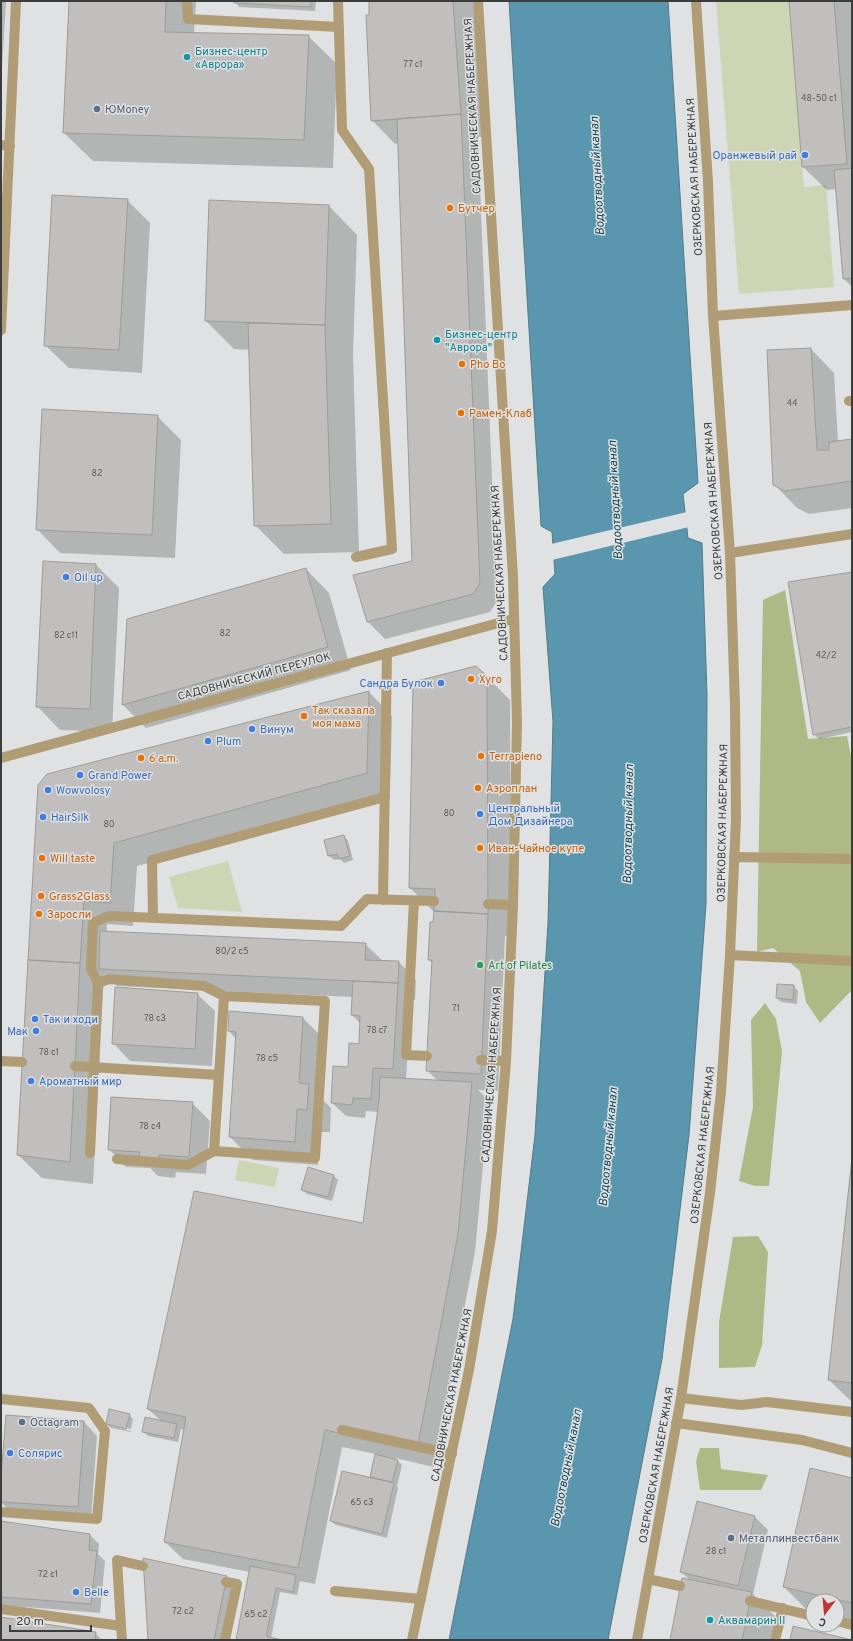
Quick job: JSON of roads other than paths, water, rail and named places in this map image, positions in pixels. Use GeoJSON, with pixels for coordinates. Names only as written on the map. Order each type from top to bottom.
{"type":"FeatureCollection","features":[{"type":"Feature","properties":{"kind":"street"},"geometry":{"type":"LineString","coordinates":[[1,330],[6,145],[16,1]]}},
{"type":"Feature","properties":{"kind":"street"},"geometry":{"type":"LineString","coordinates":[[187,1],[188,19],[339,27]]}},
{"type":"Feature","properties":{"kind":"street"},"geometry":{"type":"LineString","coordinates":[[338,1],[342,130],[369,169],[392,549],[356,557]]}},
{"type":"Feature","properties":{"kind":"street","name":"САДОВНИЧЕСКАЯ НАБЕРЕЖНАЯ"},"geometry":{"type":"LineString","coordinates":[[412,1640],[452,1454],[479,1315],[492,1231],[506,1061],[513,905],[518,723],[513,619],[513,577],[478,1]]}},
{"type":"Feature","properties":{"kind":"street","name":"ОЗЕРКОВСКАЯ НАБЕРЕЖНАЯ"},"geometry":{"type":"LineString","coordinates":[[637,1640],[681,1398],[710,1193],[721,1092],[730,955],[736,819],[735,706],[730,553],[713,316],[708,182],[696,1]]}},
{"type":"Feature","properties":{"kind":"street"},"geometry":{"type":"LineString","coordinates":[[713,316],[852,305]]}},
{"type":"Feature","properties":{"kind":"street"},"geometry":{"type":"LineString","coordinates":[[730,553],[852,534]]}},
{"type":"Feature","properties":{"kind":"street","name":"САДОВНИЧЕСКИЙ ПЕРЕУЛОК"},"geometry":{"type":"LineString","coordinates":[[1,758],[513,619]]}},
{"type":"Feature","properties":{"kind":"street"},"geometry":{"type":"LineString","coordinates":[[384,900],[387,653]]}},
{"type":"Feature","properties":{"kind":"street"},"geometry":{"type":"LineString","coordinates":[[153,918],[152,860],[385,797]]}},
{"type":"Feature","properties":{"kind":"street"},"geometry":{"type":"LineString","coordinates":[[734,857],[852,859]]}},
{"type":"Feature","properties":{"kind":"street"},"geometry":{"type":"LineString","coordinates":[[90,1153],[98,983],[91,969],[93,923],[109,916],[341,926],[367,899],[434,901]]}},
{"type":"Feature","properties":{"kind":"street"},"geometry":{"type":"LineString","coordinates":[[414,901],[406,1055],[427,1056]]}},
{"type":"Feature","properties":{"kind":"street"},"geometry":{"type":"LineString","coordinates":[[488,904],[513,905]]}},
{"type":"Feature","properties":{"kind":"street"},"geometry":{"type":"LineString","coordinates":[[730,955],[852,961]]}},
{"type":"Feature","properties":{"kind":"street"},"geometry":{"type":"LineString","coordinates":[[98,983],[109,980],[204,986],[224,996],[326,1001],[315,1158],[214,1151],[188,1165],[117,1159]]}},
{"type":"Feature","properties":{"kind":"street"},"geometry":{"type":"LineString","coordinates":[[214,1151],[224,996]]}},
{"type":"Feature","properties":{"kind":"street"},"geometry":{"type":"LineString","coordinates":[[481,1060],[506,1061]]}},
{"type":"Feature","properties":{"kind":"street"},"geometry":{"type":"LineString","coordinates":[[1,1061],[22,1062]]}},
{"type":"Feature","properties":{"kind":"street"},"geometry":{"type":"LineString","coordinates":[[75,1066],[219,1075]]}},
{"type":"Feature","properties":{"kind":"street"},"geometry":{"type":"LineString","coordinates":[[681,1398],[741,1405],[767,1402],[852,1412]]}},
{"type":"Feature","properties":{"kind":"street"},"geometry":{"type":"LineString","coordinates":[[1,1400],[89,1408],[105,1431],[97,1519],[1,1512]]}},
{"type":"Feature","properties":{"kind":"street"},"geometry":{"type":"LineString","coordinates":[[676,1423],[802,1440],[852,1453]]}},
{"type":"Feature","properties":{"kind":"street"},"geometry":{"type":"LineString","coordinates":[[342,1430],[452,1454]]}},
{"type":"Feature","properties":{"kind":"street"},"geometry":{"type":"LineString","coordinates":[[122,1640],[117,1560],[143,1566]]}},
{"type":"Feature","properties":{"kind":"street"},"geometry":{"type":"LineString","coordinates":[[648,1580],[680,1586]]}},
{"type":"Feature","properties":{"kind":"street"},"geometry":{"type":"LineString","coordinates":[[225,1640],[236,1584],[226,1582]]}},
{"type":"Feature","properties":{"kind":"street"},"geometry":{"type":"LineString","coordinates":[[335,1591],[421,1599]]}},
{"type":"Feature","properties":{"kind":"street"},"geometry":{"type":"LineString","coordinates":[[750,1601],[805,1614]]}},
{"type":"Feature","properties":{"kind":"street"},"geometry":{"type":"LineString","coordinates":[[775,1640],[783,1608]]}},
{"type":"Feature","properties":{"kind":"street"},"geometry":{"type":"LineString","coordinates":[[1,1609],[121,1626]]}},
{"type":"Feature","properties":{"kind":"water","name":"Водоотводный канал"},"geometry":{"type":"Polygon","coordinates":[[[509,1],[668,1],[698,483],[683,494],[688,538],[702,543],[707,695],[706,904],[689,1135],[662,1359],[608,1640],[449,1640],[513,1319],[535,1135],[548,923],[553,722],[543,587],[555,574],[552,532],[541,526],[509,1]]]}},
{"type":"Feature","properties":{"kind":"place","name":"Бизнес-центр «Аврора»"},"geometry":{"type":"Point","coordinates":[187,57]}},
{"type":"Feature","properties":{"kind":"place","name":"ЮMoney"},"geometry":{"type":"Point","coordinates":[97,109]}},
{"type":"Feature","properties":{"kind":"place","name":"Оранжевый рай"},"geometry":{"type":"Point","coordinates":[805,155]}},
{"type":"Feature","properties":{"kind":"place","name":"Бутчер"},"geometry":{"type":"Point","coordinates":[450,208]}},
{"type":"Feature","properties":{"kind":"place","name":"Бизнес-центр \"Аврора\""},"geometry":{"type":"Point","coordinates":[437,340]}},
{"type":"Feature","properties":{"kind":"place","name":"Pho Bo"},"geometry":{"type":"Point","coordinates":[462,364]}},
{"type":"Feature","properties":{"kind":"place","name":"Рамен-Клаб"},"geometry":{"type":"Point","coordinates":[461,413]}},
{"type":"Feature","properties":{"kind":"place","name":"Oil up"},"geometry":{"type":"Point","coordinates":[66,577]}},
{"type":"Feature","properties":{"kind":"place","name":"Хуго"},"geometry":{"type":"Point","coordinates":[471,679]}},
{"type":"Feature","properties":{"kind":"place","name":"Сандра Булок"},"geometry":{"type":"Point","coordinates":[441,683]}},
{"type":"Feature","properties":{"kind":"place","name":"Так сказала моя мама"},"geometry":{"type":"Point","coordinates":[304,716]}},
{"type":"Feature","properties":{"kind":"place","name":"Винум"},"geometry":{"type":"Point","coordinates":[252,729]}},
{"type":"Feature","properties":{"kind":"place","name":"Plum"},"geometry":{"type":"Point","coordinates":[208,741]}},
{"type":"Feature","properties":{"kind":"place","name":"Terrapieno"},"geometry":{"type":"Point","coordinates":[481,756]}},
{"type":"Feature","properties":{"kind":"place","name":"6 a.m."},"geometry":{"type":"Point","coordinates":[141,758]}},
{"type":"Feature","properties":{"kind":"place","name":"Grand Power"},"geometry":{"type":"Point","coordinates":[80,775]}},
{"type":"Feature","properties":{"kind":"place","name":"Аэроплан"},"geometry":{"type":"Point","coordinates":[478,788]}},
{"type":"Feature","properties":{"kind":"place","name":"Wowvolosy"},"geometry":{"type":"Point","coordinates":[48,790]}},
{"type":"Feature","properties":{"kind":"place","name":"Центральный Дом Дизайнера"},"geometry":{"type":"Point","coordinates":[480,814]}},
{"type":"Feature","properties":{"kind":"place","name":"HairSilk"},"geometry":{"type":"Point","coordinates":[43,817]}},
{"type":"Feature","properties":{"kind":"place","name":"Иван-Чайное купе"},"geometry":{"type":"Point","coordinates":[480,848]}},
{"type":"Feature","properties":{"kind":"place","name":"Will taste"},"geometry":{"type":"Point","coordinates":[42,858]}},
{"type":"Feature","properties":{"kind":"place","name":"Grass2Glass"},"geometry":{"type":"Point","coordinates":[41,896]}},
{"type":"Feature","properties":{"kind":"place","name":"Заросли"},"geometry":{"type":"Point","coordinates":[39,914]}},
{"type":"Feature","properties":{"kind":"place","name":"Art of Pilates"},"geometry":{"type":"Point","coordinates":[480,965]}},
{"type":"Feature","properties":{"kind":"place","name":"Так и ходи"},"geometry":{"type":"Point","coordinates":[35,1019]}},
{"type":"Feature","properties":{"kind":"place","name":"Мак"},"geometry":{"type":"Point","coordinates":[36,1031]}},
{"type":"Feature","properties":{"kind":"place","name":"Ароматный мир"},"geometry":{"type":"Point","coordinates":[31,1081]}},
{"type":"Feature","properties":{"kind":"place","name":"Octagram"},"geometry":{"type":"Point","coordinates":[22,1422]}},
{"type":"Feature","properties":{"kind":"place","name":"Солярис"},"geometry":{"type":"Point","coordinates":[10,1453]}},
{"type":"Feature","properties":{"kind":"place","name":"Металлинвестбанк"},"geometry":{"type":"Point","coordinates":[731,1538]}},
{"type":"Feature","properties":{"kind":"place","name":"Belle"},"geometry":{"type":"Point","coordinates":[76,1592]}},
{"type":"Feature","properties":{"kind":"place","name":"Аквамарин II"},"geometry":{"type":"Point","coordinates":[710,1620]}}]}
